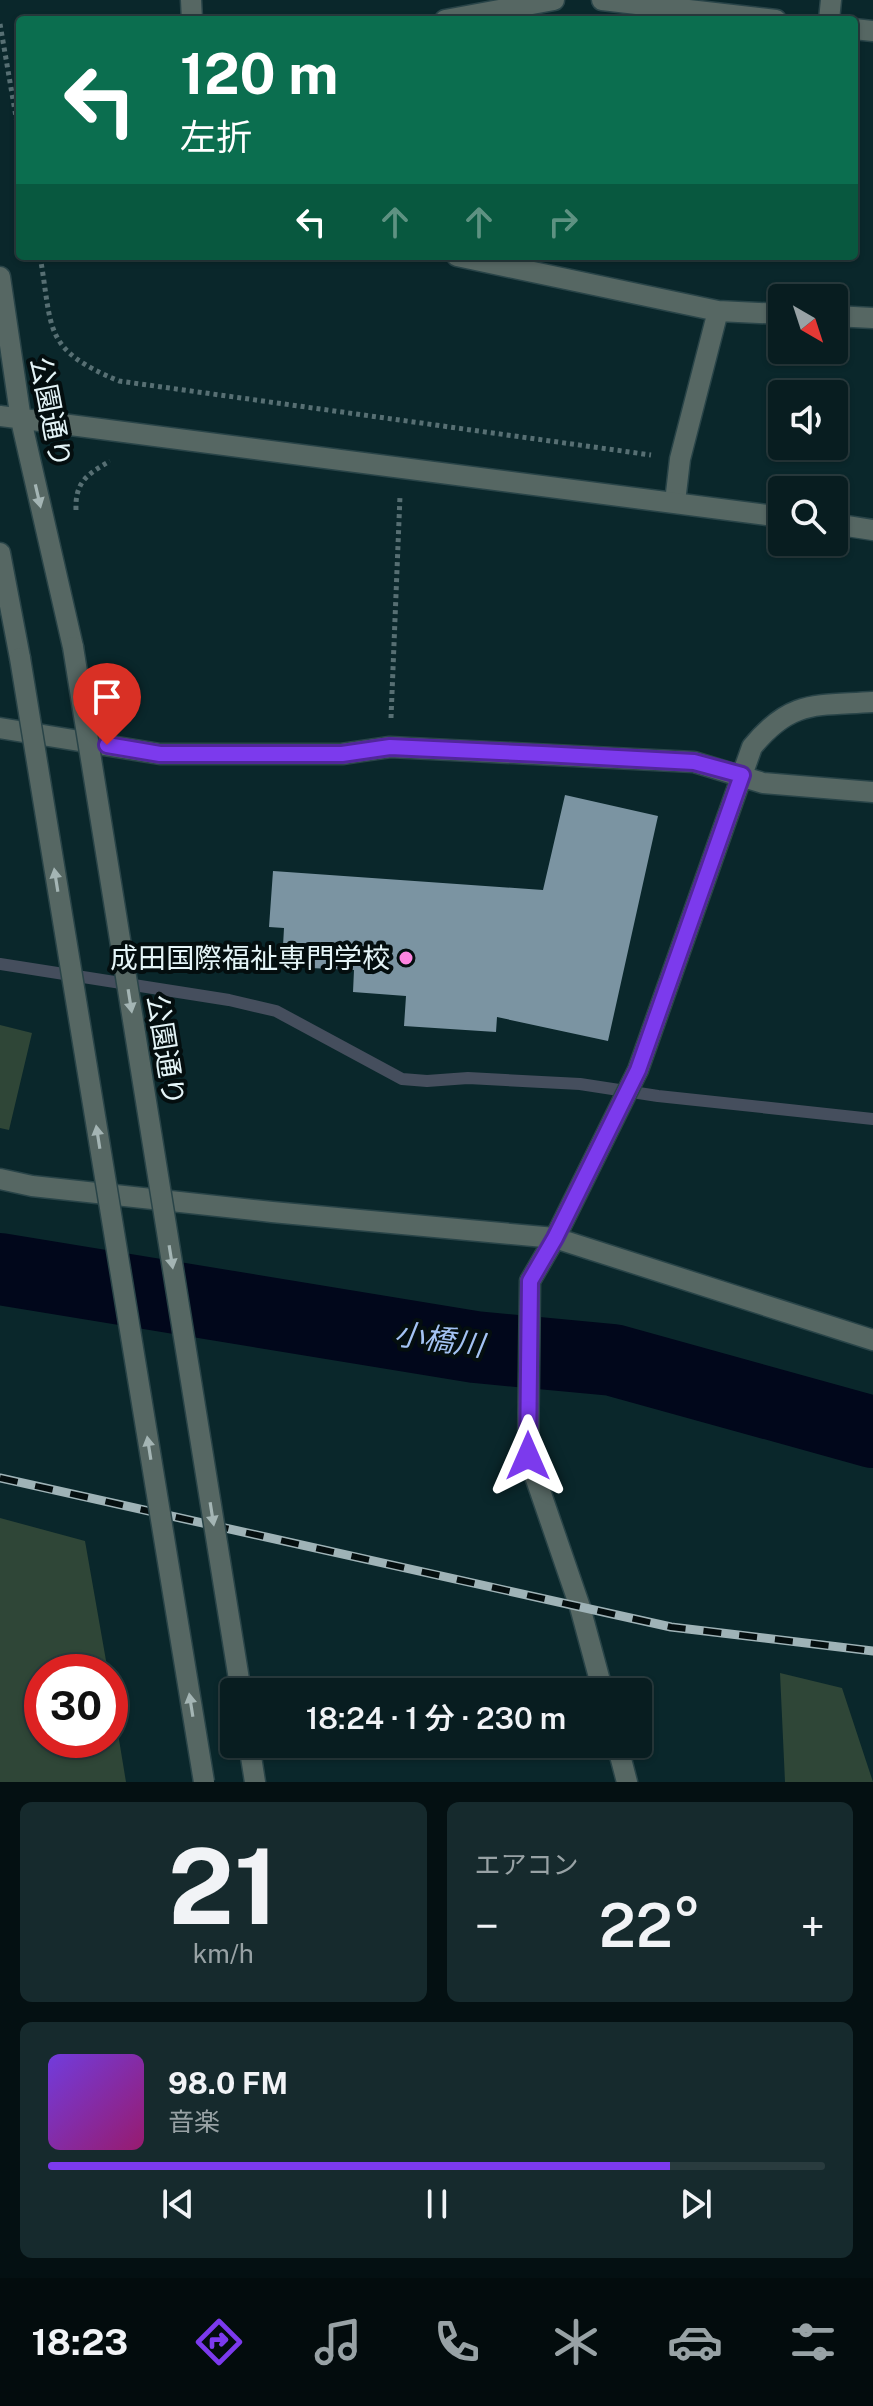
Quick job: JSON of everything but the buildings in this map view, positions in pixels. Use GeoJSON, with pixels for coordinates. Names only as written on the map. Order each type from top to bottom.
{"type":"FeatureCollection","features":[{"type":"Feature","properties":{"kind":"street"},"geometry":{"type":"LineString","coordinates":[[467,16],[554,0]]}},
{"type":"Feature","properties":{"kind":"street"},"geometry":{"type":"LineString","coordinates":[[602,0],[741,16]]}},
{"type":"Feature","properties":{"kind":"street"},"geometry":{"type":"LineString","coordinates":[[476,260],[718,311],[768,313]]}},
{"type":"Feature","properties":{"kind":"street","name":"公園通り"},"geometry":{"type":"LineString","coordinates":[[0,277],[21,420],[73,647],[239,1678]]}},
{"type":"Feature","properties":{"kind":"street"},"geometry":{"type":"LineString","coordinates":[[675,502],[680,459],[718,311]]}},
{"type":"Feature","properties":{"kind":"street"},"geometry":{"type":"LineString","coordinates":[[848,317],[873,318]]}},
{"type":"Feature","properties":{"kind":"street"},"geometry":{"type":"LineString","coordinates":[[0,416],[768,515]]}},
{"type":"Feature","properties":{"kind":"street"},"geometry":{"type":"LineString","coordinates":[[848,526],[873,530]]}},
{"type":"Feature","properties":{"kind":"street"},"geometry":{"type":"LineString","coordinates":[[0,553],[20,658],[204,1782]]}},
{"type":"Feature","properties":{"kind":"street"},"geometry":{"type":"LineString","coordinates":[[599,1678],[580,1607],[528,1456],[530,1281],[555,1238],[638,1070],[752,747],[782,716],[804,708],[873,702]]}},
{"type":"Feature","properties":{"kind":"street"},"geometry":{"type":"LineString","coordinates":[[0,728],[160,754],[342,754],[390,747],[694,762],[763,783],[873,792]]}},
{"type":"Feature","properties":{"kind":"street"},"geometry":{"type":"LineString","coordinates":[[0,1179],[272,1212],[555,1238],[873,1340]]}},
{"type":"Feature","properties":{"kind":"street"},"geometry":{"type":"LineString","coordinates":[[251,1758],[255,1782]]}},
{"type":"Feature","properties":{"kind":"street"},"geometry":{"type":"LineString","coordinates":[[621,1758],[627,1782]]}},
{"type":"Feature","properties":{"kind":"path"},"geometry":{"type":"LineString","coordinates":[[0,24],[16,117]]}},
{"type":"Feature","properties":{"kind":"path"},"geometry":{"type":"LineString","coordinates":[[41,260],[54,338],[66,353],[81,363],[119,381],[680,459]]}},
{"type":"Feature","properties":{"kind":"path"},"geometry":{"type":"LineString","coordinates":[[76,524],[75,498],[85,476],[116,458]]}},
{"type":"Feature","properties":{"kind":"path"},"geometry":{"type":"LineString","coordinates":[[390,747],[400,495]]}},
{"type":"Feature","properties":{"kind":"green space"},"geometry":{"type":"Polygon","coordinates":[[[0,1025],[32,1033],[9,1130],[0,1128],[0,1025]]]}},
{"type":"Feature","properties":{"kind":"green space"},"geometry":{"type":"Polygon","coordinates":[[[0,1518],[85,1541],[105,1654],[24,1654],[24,1758],[122,1758],[126,1782],[0,1782],[0,1518]]]}},
{"type":"Feature","properties":{"kind":"green space"},"geometry":{"type":"Polygon","coordinates":[[[780,1673],[842,1688],[873,1782],[785,1782],[780,1673]]]}},
{"type":"Feature","properties":{"kind":"waterway"},"geometry":{"type":"LineString","coordinates":[[0,964],[229,1000],[276,1011],[402,1079],[468,1078],[580,1084],[658,1096],[873,1119]]}},
{"type":"Feature","properties":{"kind":"waterway","name":"小橋川"},"geometry":{"type":"LineString","coordinates":[[0,1269],[475,1347],[613,1360],[873,1432]]}},
{"type":"Feature","properties":{"kind":"railway"},"geometry":{"type":"LineString","coordinates":[[0,1478],[671,1627],[873,1651]]}},
{"type":"Feature","properties":{"kind":"place","name":"成田国際福祉専門学校"},"geometry":{"type":"Point","coordinates":[406,958]}},
{"type":"Feature","properties":{"kind":"route"},"geometry":{"type":"LineString","coordinates":[[107,745],[160,754],[342,754],[390,747],[542,754],[694,762],[742,775],[638,1070],[555,1238],[530,1281],[528,1456]]}}]}
